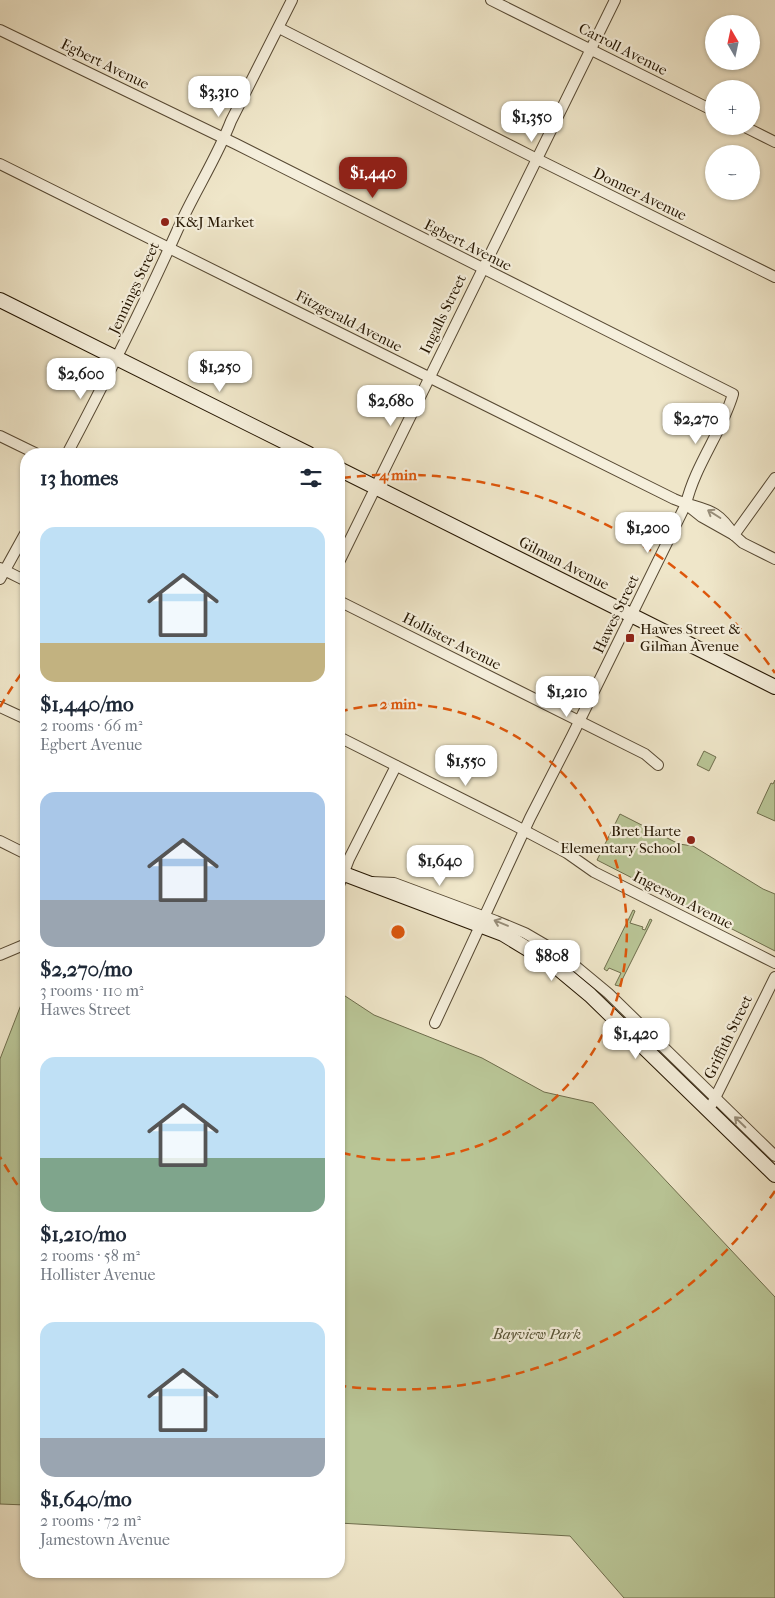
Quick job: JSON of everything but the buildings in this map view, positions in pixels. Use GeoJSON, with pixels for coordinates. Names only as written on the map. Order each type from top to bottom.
{"type":"FeatureCollection","features":[{"type":"Feature","properties":{"kind":"street","name":"Jennings Street"},"geometry":{"type":"LineString","coordinates":[[70,448],[118,358],[169,247],[292,0]]}},
{"type":"Feature","properties":{"kind":"street","name":"Carroll Avenue"},"geometry":{"type":"LineString","coordinates":[[491,0],[705,107]]}},
{"type":"Feature","properties":{"kind":"street","name":"Ingalls Street"},"geometry":{"type":"LineString","coordinates":[[345,550],[615,0]]}},
{"type":"Feature","properties":{"kind":"street","name":"Donner Avenue"},"geometry":{"type":"LineString","coordinates":[[279,28],[775,277]]}},
{"type":"Feature","properties":{"kind":"street","name":"Egbert Avenue"},"geometry":{"type":"LineString","coordinates":[[0,30],[224,139],[733,394]]}},
{"type":"Feature","properties":{"kind":"street"},"geometry":{"type":"LineString","coordinates":[[760,134],[775,142]]}},
{"type":"Feature","properties":{"kind":"street","name":"Fitzgerald Avenue"},"geometry":{"type":"LineString","coordinates":[[0,164],[428,378],[686,504],[702,517],[734,535],[743,543],[775,559]]}},
{"type":"Feature","properties":{"kind":"street"},"geometry":{"type":"LineString","coordinates":[[0,300],[297,448]]}},
{"type":"Feature","properties":{"kind":"street","name":"Hawes Street"},"geometry":{"type":"LineString","coordinates":[[435,1023],[524,831],[686,504],[689,489],[728,410],[733,394]]}},
{"type":"Feature","properties":{"kind":"street"},"geometry":{"type":"LineString","coordinates":[[0,436],[25,448]]}},
{"type":"Feature","properties":{"kind":"street","name":"Gilman Avenue"},"geometry":{"type":"LineString","coordinates":[[345,472],[775,687]]}},
{"type":"Feature","properties":{"kind":"street"},"geometry":{"type":"LineString","coordinates":[[734,535],[775,478]]}},
{"type":"Feature","properties":{"kind":"street"},"geometry":{"type":"LineString","coordinates":[[20,542],[2,573],[20,579]]}},
{"type":"Feature","properties":{"kind":"street","name":"Hollister Avenue"},"geometry":{"type":"LineString","coordinates":[[345,604],[645,754],[658,765]]}},
{"type":"Feature","properties":{"kind":"street"},"geometry":{"type":"LineString","coordinates":[[0,707],[20,717]]}},
{"type":"Feature","properties":{"kind":"street","name":"Ingerson Avenue"},"geometry":{"type":"LineString","coordinates":[[345,740],[567,853],[601,875],[775,963]]}},
{"type":"Feature","properties":{"kind":"street"},"geometry":{"type":"LineString","coordinates":[[345,867],[396,766]]}},
{"type":"Feature","properties":{"kind":"street"},"geometry":{"type":"LineString","coordinates":[[0,841],[20,851]]}},
{"type":"Feature","properties":{"kind":"street"},"geometry":{"type":"LineString","coordinates":[[345,878],[363,882],[482,921],[516,942],[568,976],[712,1104],[775,1156]]}},
{"type":"Feature","properties":{"kind":"street"},"geometry":{"type":"LineString","coordinates":[[0,955],[20,947]]}},
{"type":"Feature","properties":{"kind":"street","name":"Griffith Street"},"geometry":{"type":"LineString","coordinates":[[712,1104],[775,977]]}},
{"type":"Feature","properties":{"kind":"street"},"geometry":{"type":"LineString","coordinates":[[712,1104],[775,1175]]}},
{"type":"Feature","properties":{"kind":"green space"},"geometry":{"type":"Polygon","coordinates":[[[704,751],[716,757],[709,771],[697,765],[704,751]]]}},
{"type":"Feature","properties":{"kind":"green space"},"geometry":{"type":"Polygon","coordinates":[[[775,780],[775,821],[757,813],[771,783],[773,784],[775,780]]]}},
{"type":"Feature","properties":{"kind":"green space"},"geometry":{"type":"Polygon","coordinates":[[[620,814],[679,844],[693,846],[763,889],[775,894],[775,951],[597,860],[620,814]]]}},
{"type":"Feature","properties":{"kind":"green space"},"geometry":{"type":"Polygon","coordinates":[[[633,910],[635,911],[630,923],[643,927],[642,929],[645,930],[650,919],[652,920],[619,986],[615,985],[621,973],[609,968],[607,971],[604,969],[633,910]]]}},
{"type":"Feature","properties":{"kind":"green space","name":"Bayview Park"},"geometry":{"type":"Polygon","coordinates":[[[345,996],[374,1015],[482,1058],[544,1092],[593,1103],[775,1297],[775,1598],[624,1598],[570,1536],[345,1523],[345,996]]]}},
{"type":"Feature","properties":{"kind":"green space"},"geometry":{"type":"Polygon","coordinates":[[[20,1007],[20,1505],[0,1504],[0,1059],[20,1007]]]}},
{"type":"Feature","properties":{"kind":"place","name":"K&J Market"},"geometry":{"type":"Point","coordinates":[165,222]}},
{"type":"Feature","properties":{"kind":"place","name":"Hawes Street & Gilman Avenue"},"geometry":{"type":"Point","coordinates":[630,638]}},
{"type":"Feature","properties":{"kind":"place","name":"Bret Harte Elementary School"},"geometry":{"type":"Point","coordinates":[691,840]}}]}
